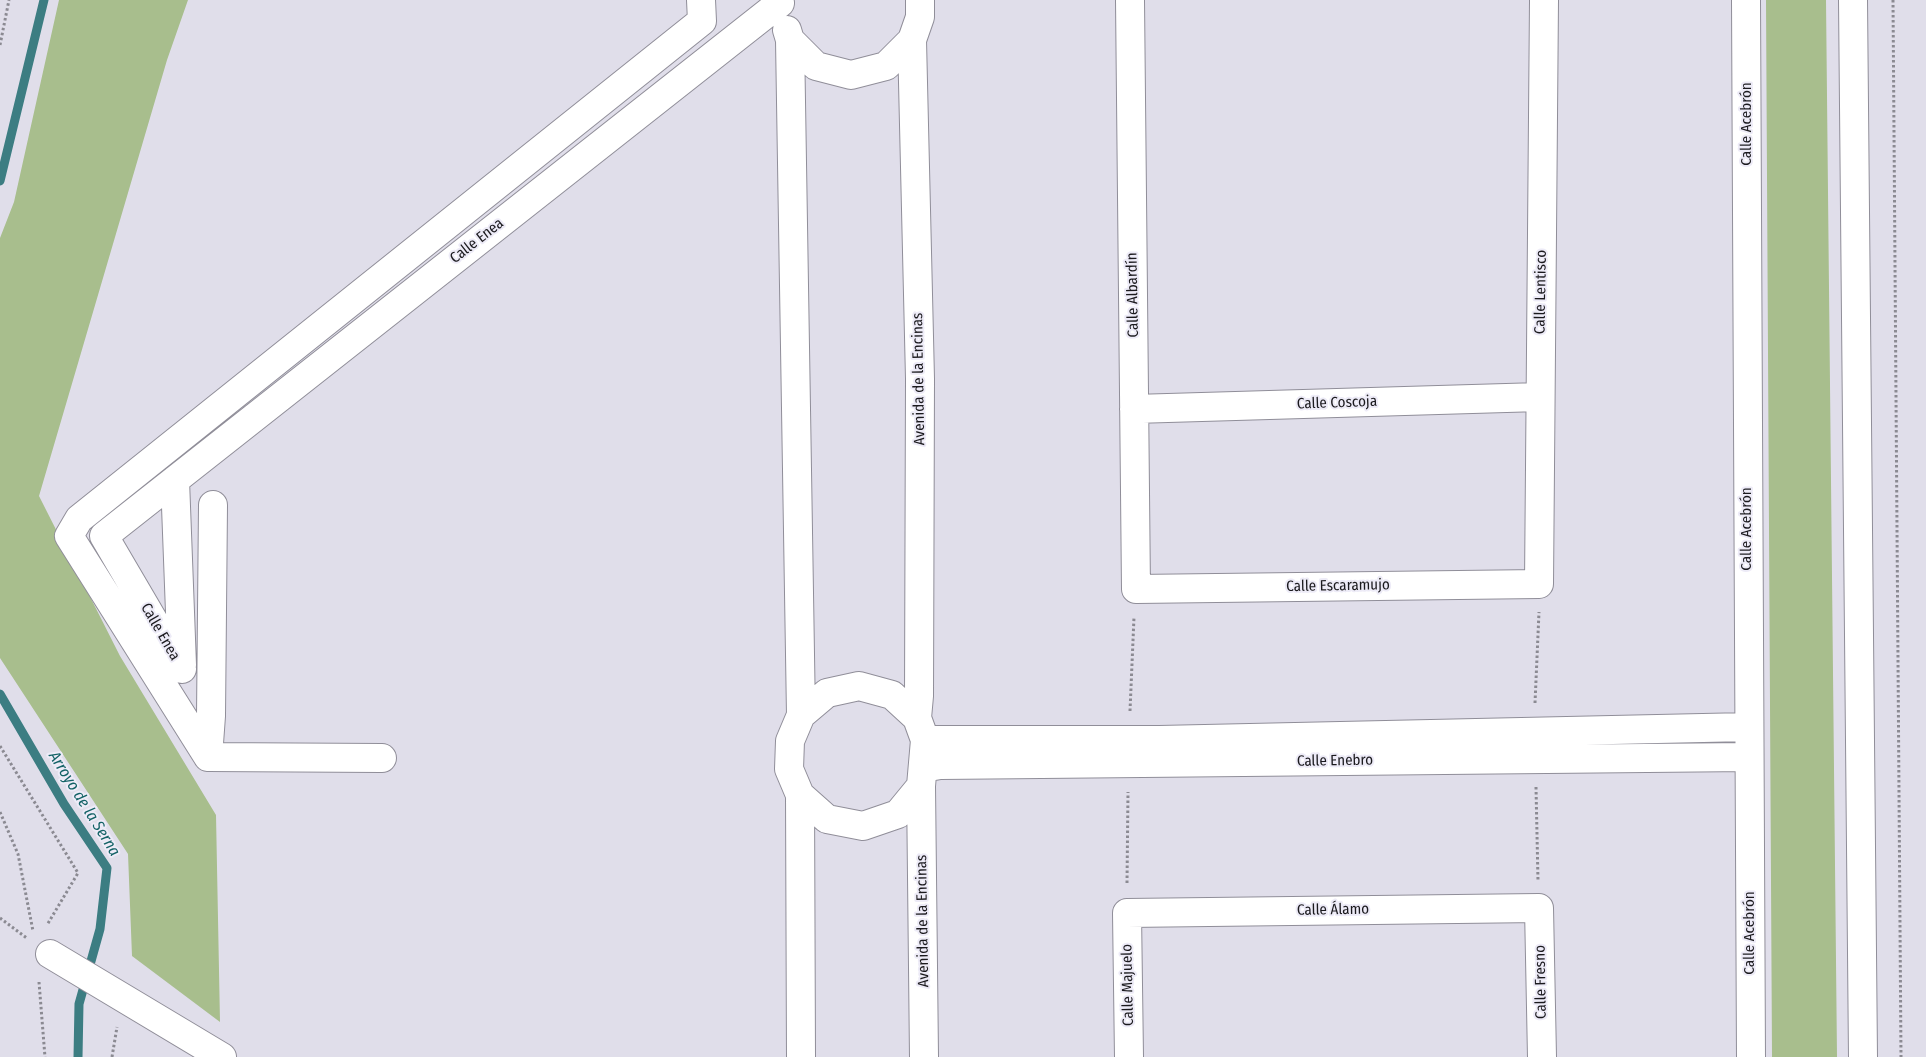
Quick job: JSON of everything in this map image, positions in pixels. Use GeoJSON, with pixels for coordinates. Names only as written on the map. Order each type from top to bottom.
{"type":"FeatureCollection","features":[{"type":"Feature","properties":{"kind":"street"},"geometry":{"type":"LineString","coordinates":[[208,757],[69,536],[79,519],[702,21],[701,0]]}},
{"type":"Feature","properties":{"kind":"street"},"geometry":{"type":"LineString","coordinates":[[790,40],[816,66],[850,75],[886,66],[912,40],[920,17],[920,0]]}},
{"type":"Feature","properties":{"kind":"street","name":"Calle Albardín"},"geometry":{"type":"LineString","coordinates":[[1130,0],[1136,589]]}},
{"type":"Feature","properties":{"kind":"street","name":"Calle Lentisco"},"geometry":{"type":"LineString","coordinates":[[1540,584],[1544,0]]}},
{"type":"Feature","properties":{"kind":"street","name":"Calle Acebrón"},"geometry":{"type":"LineString","coordinates":[[1746,0],[1750,1057]]}},
{"type":"Feature","properties":{"kind":"street"},"geometry":{"type":"LineString","coordinates":[[1853,0],[1863,1057]]}},
{"type":"Feature","properties":{"kind":"street"},"geometry":{"type":"LineString","coordinates":[[780,1],[790,40],[801,715],[790,741],[789,769],[800,795],[801,1057]]}},
{"type":"Feature","properties":{"kind":"street","name":"Calle Enea"},"geometry":{"type":"LineString","coordinates":[[175,480],[182,669],[104,536],[780,1]]}},
{"type":"Feature","properties":{"kind":"street","name":"Avenida de la Encinas"},"geometry":{"type":"LineString","coordinates":[[912,40],[920,379],[919,696],[921,729]]}},
{"type":"Feature","properties":{"kind":"street","name":"Calle Coscoja"},"geometry":{"type":"LineString","coordinates":[[1134,409],[1540,397]]}},
{"type":"Feature","properties":{"kind":"street"},"geometry":{"type":"LineString","coordinates":[[208,757],[211,716],[213,505]]}},
{"type":"Feature","properties":{"kind":"street","name":"Calle Escaramujo"},"geometry":{"type":"LineString","coordinates":[[1136,589],[1540,584]]}},
{"type":"Feature","properties":{"kind":"street"},"geometry":{"type":"LineString","coordinates":[[800,795],[827,819],[863,826],[898,814],[922,777],[921,729],[892,695],[859,686],[827,694],[801,715]]}},
{"type":"Feature","properties":{"kind":"street","name":"Calle Enebro"},"geometry":{"type":"LineString","coordinates":[[921,729],[1152,740],[1748,727]]}},
{"type":"Feature","properties":{"kind":"street"},"geometry":{"type":"LineString","coordinates":[[208,757],[382,758]]}},
{"type":"Feature","properties":{"kind":"street","name":"Calle Enebro"},"geometry":{"type":"LineString","coordinates":[[922,777],[940,765],[1748,757]]}},
{"type":"Feature","properties":{"kind":"street","name":"Avenida de la Encinas"},"geometry":{"type":"LineString","coordinates":[[922,777],[924,1057]]}},
{"type":"Feature","properties":{"kind":"street","name":"Calle Álamo"},"geometry":{"type":"LineString","coordinates":[[1127,913],[1539,908]]}},
{"type":"Feature","properties":{"kind":"street","name":"Calle Fresno"},"geometry":{"type":"LineString","coordinates":[[1539,908],[1542,1057]]}},
{"type":"Feature","properties":{"kind":"street","name":"Calle Majuelo"},"geometry":{"type":"LineString","coordinates":[[1127,913],[1129,1057]]}},
{"type":"Feature","properties":{"kind":"street"},"geometry":{"type":"LineString","coordinates":[[42,948],[222,1057]]}},
{"type":"Feature","properties":{"kind":"path"},"geometry":{"type":"LineString","coordinates":[[0,45],[9,0]]}},
{"type":"Feature","properties":{"kind":"path"},"geometry":{"type":"LineString","coordinates":[[1893,0],[1901,1057]]}},
{"type":"Feature","properties":{"kind":"path"},"geometry":{"type":"LineString","coordinates":[[1534,732],[1540,584]]}},
{"type":"Feature","properties":{"kind":"path"},"geometry":{"type":"LineString","coordinates":[[0,746],[78,873],[42,948]]}},
{"type":"Feature","properties":{"kind":"path"},"geometry":{"type":"LineString","coordinates":[[1535,759],[1539,908]]}},
{"type":"Feature","properties":{"kind":"path"},"geometry":{"type":"LineString","coordinates":[[0,812],[18,854],[42,948],[45,1057]]}},
{"type":"Feature","properties":{"kind":"green space"},"geometry":{"type":"Polygon","coordinates":[[[59,0],[188,0],[167,60],[39,496],[120,656],[216,815],[220,1022],[132,956],[128,854],[0,658],[0,238],[14,202],[59,0]]]}},
{"type":"Feature","properties":{"kind":"green space"},"geometry":{"type":"Polygon","coordinates":[[[1766,0],[1826,0],[1837,1057],[1772,1057],[1766,0]]]}},
{"type":"Feature","properties":{"kind":"waterway","name":"Arroyo de la Serna"},"geometry":{"type":"LineString","coordinates":[[0,181],[44,0]]}},
{"type":"Feature","properties":{"kind":"waterway","name":"Arroyo de la Serna"},"geometry":{"type":"LineString","coordinates":[[0,694],[64,804],[107,868],[100,929],[79,1004],[78,1057]]}}]}
